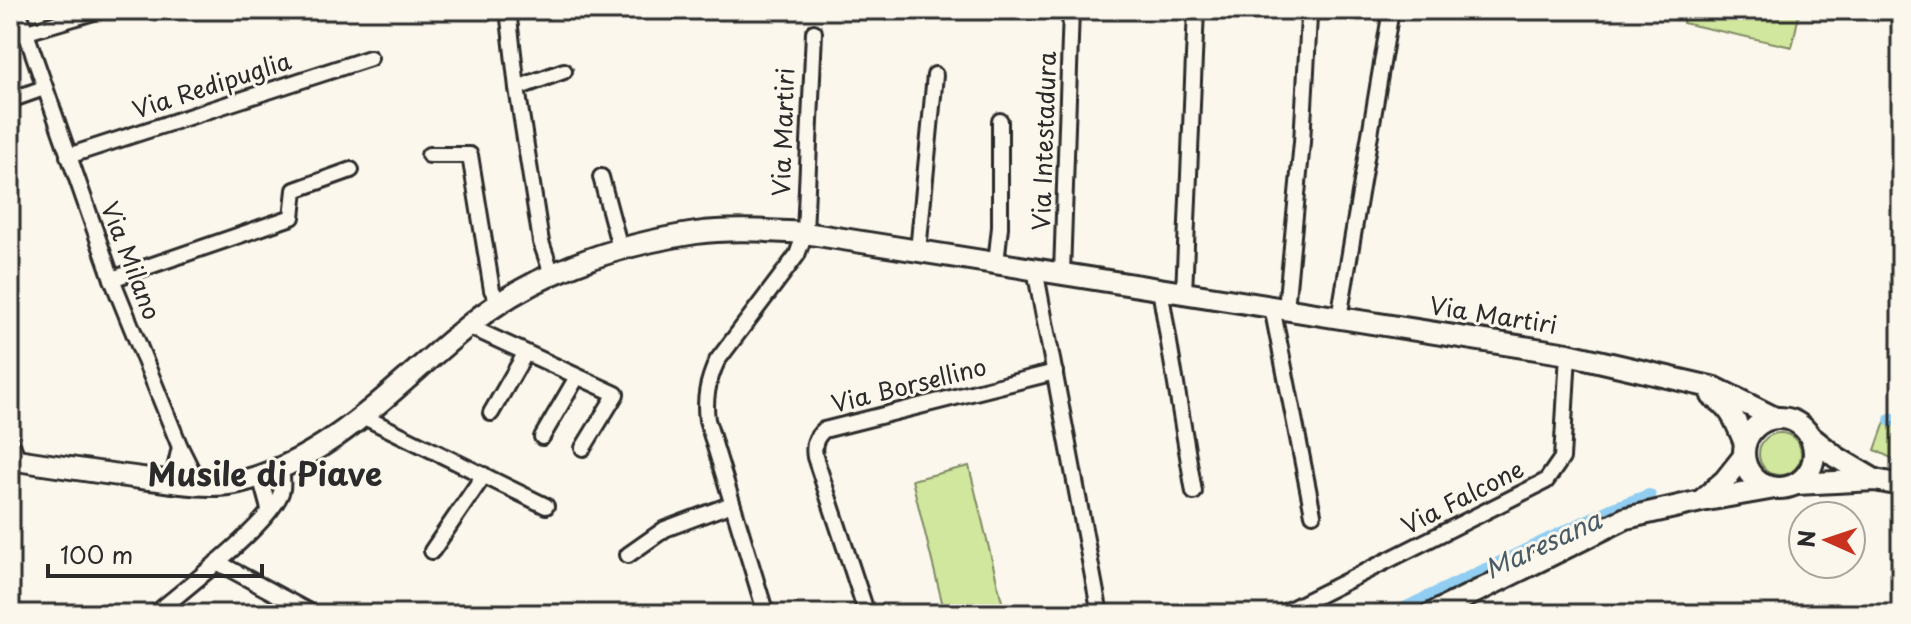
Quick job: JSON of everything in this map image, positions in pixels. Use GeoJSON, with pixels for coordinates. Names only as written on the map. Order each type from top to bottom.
{"type":"FeatureCollection","features":[{"type":"Feature","properties":{"kind":"street","name":"Via Milano"},"geometry":{"type":"LineString","coordinates":[[18,10],[112,279],[191,469],[194,484]]}},
{"type":"Feature","properties":{"kind":"street"},"geometry":{"type":"LineString","coordinates":[[10,37],[101,10]]}},
{"type":"Feature","properties":{"kind":"street"},"geometry":{"type":"LineString","coordinates":[[508,10],[541,242],[552,274]]}},
{"type":"Feature","properties":{"kind":"street","name":"Via Intestadura"},"geometry":{"type":"LineString","coordinates":[[1062,273],[1071,10]]}},
{"type":"Feature","properties":{"kind":"street"},"geometry":{"type":"LineString","coordinates":[[1184,293],[1196,10]]}},
{"type":"Feature","properties":{"kind":"street"},"geometry":{"type":"LineString","coordinates":[[1339,318],[1391,10]]}},
{"type":"Feature","properties":{"kind":"street"},"geometry":{"type":"LineString","coordinates":[[1309,17],[1302,142],[1279,308],[1313,514]]}},
{"type":"Feature","properties":{"kind":"street","name":"Via Martiri"},"geometry":{"type":"LineString","coordinates":[[805,233],[814,32]]}},
{"type":"Feature","properties":{"kind":"street","name":"Via Redipuglia"},"geometry":{"type":"LineString","coordinates":[[68,156],[370,58]]}},
{"type":"Feature","properties":{"kind":"street"},"geometry":{"type":"LineString","coordinates":[[517,88],[564,71]]}},
{"type":"Feature","properties":{"kind":"street"},"geometry":{"type":"LineString","coordinates":[[918,251],[935,75]]}},
{"type":"Feature","properties":{"kind":"street"},"geometry":{"type":"LineString","coordinates":[[10,100],[44,88]]}},
{"type":"Feature","properties":{"kind":"street"},"geometry":{"type":"LineString","coordinates":[[996,263],[1000,227],[1000,121]]}},
{"type":"Feature","properties":{"kind":"street"},"geometry":{"type":"LineString","coordinates":[[429,155],[470,155],[492,290],[499,302]]}},
{"type":"Feature","properties":{"kind":"street"},"geometry":{"type":"LineString","coordinates":[[112,279],[292,217],[295,190],[351,170]]}},
{"type":"Feature","properties":{"kind":"street"},"geometry":{"type":"LineString","coordinates":[[601,177],[620,248]]}},
{"type":"Feature","properties":{"kind":"street","name":"Via Martiri"},"geometry":{"type":"LineString","coordinates":[[14,460],[194,484],[223,485],[281,470],[310,455],[362,416],[499,302],[552,274],[620,248],[717,231],[805,233],[1568,354],[1671,377],[1703,388],[1728,407],[1745,449]]}},
{"type":"Feature","properties":{"kind":"street"},"geometry":{"type":"LineString","coordinates":[[766,614],[707,420],[706,395],[717,361],[797,255],[805,233]]}},
{"type":"Feature","properties":{"kind":"street"},"geometry":{"type":"LineString","coordinates":[[1035,269],[1100,614]]}},
{"type":"Feature","properties":{"kind":"street"},"geometry":{"type":"LineString","coordinates":[[1160,289],[1194,492]]}},
{"type":"Feature","properties":{"kind":"street"},"geometry":{"type":"LineString","coordinates":[[468,326],[616,394],[583,448]]}},
{"type":"Feature","properties":{"kind":"street"},"geometry":{"type":"LineString","coordinates":[[491,413],[525,354]]}},
{"type":"Feature","properties":{"kind":"street","name":"Via Falcone"},"geometry":{"type":"LineString","coordinates":[[1281,614],[1546,481],[1562,458],[1568,354]]}},
{"type":"Feature","properties":{"kind":"street","name":"Via Borsellino"},"geometry":{"type":"LineString","coordinates":[[867,614],[815,457],[813,447],[818,435],[824,430],[1055,372]]}},
{"type":"Feature","properties":{"kind":"street"},"geometry":{"type":"LineString","coordinates":[[542,437],[577,377]]}},
{"type":"Feature","properties":{"kind":"street","name":"Via Martiri"},"geometry":{"type":"LineString","coordinates":[[1703,388],[1715,388],[1775,418]]}},
{"type":"Feature","properties":{"kind":"street"},"geometry":{"type":"LineString","coordinates":[[362,416],[546,506]]}},
{"type":"Feature","properties":{"kind":"street"},"geometry":{"type":"LineString","coordinates":[[1701,501],[1725,480],[1755,427],[1775,418],[1795,421],[1836,457],[1875,480]]}},
{"type":"Feature","properties":{"kind":"street"},"geometry":{"type":"LineString","coordinates":[[1796,484],[1805,478],[1813,464],[1815,452],[1811,437]]}},
{"type":"Feature","properties":{"kind":"street"},"geometry":{"type":"LineString","coordinates":[[10,439],[14,460]]}},
{"type":"Feature","properties":{"kind":"street"},"geometry":{"type":"LineString","coordinates":[[172,482],[180,447]]}},
{"type":"Feature","properties":{"kind":"street"},"geometry":{"type":"LineString","coordinates":[[1745,449],[1753,477],[1775,488]]}},
{"type":"Feature","properties":{"kind":"street"},"geometry":{"type":"LineString","coordinates":[[155,614],[253,531],[277,502],[283,488],[281,470]]}},
{"type":"Feature","properties":{"kind":"street"},"geometry":{"type":"LineString","coordinates":[[432,551],[484,475]]}},
{"type":"Feature","properties":{"kind":"street"},"geometry":{"type":"LineString","coordinates":[[260,476],[269,509]]}},
{"type":"Feature","properties":{"kind":"street"},"geometry":{"type":"LineString","coordinates":[[1431,614],[1626,518],[1796,484],[1875,480],[1901,485]]}},
{"type":"Feature","properties":{"kind":"street"},"geometry":{"type":"LineString","coordinates":[[628,555],[665,529],[732,504]]}},
{"type":"Feature","properties":{"kind":"street"},"geometry":{"type":"LineString","coordinates":[[217,562],[313,614]]}},
{"type":"Feature","properties":{"kind":"green space"},"geometry":{"type":"Polygon","coordinates":[[[1685,10],[1800,10],[1792,47],[1683,23],[1685,10]]]}},
{"type":"Feature","properties":{"kind":"green space"},"geometry":{"type":"Polygon","coordinates":[[[1891,416],[1901,417],[1901,463],[1875,450],[1885,422],[1891,416]]]}},
{"type":"Feature","properties":{"kind":"green space"},"geometry":{"type":"Polygon","coordinates":[[[1780,433],[1795,439],[1801,454],[1795,469],[1780,475],[1765,469],[1759,454],[1765,439],[1780,433]]]}},
{"type":"Feature","properties":{"kind":"green space"},"geometry":{"type":"Polygon","coordinates":[[[969,466],[1005,614],[945,614],[912,480],[969,466]]]}},
{"type":"Feature","properties":{"kind":"waterway","name":"Maresana"},"geometry":{"type":"LineString","coordinates":[[1891,420],[1901,420]]}},
{"type":"Feature","properties":{"kind":"waterway","name":"Maresana"},"geometry":{"type":"LineString","coordinates":[[1394,614],[1613,509],[1649,496]]}},
{"type":"Feature","properties":{"kind":"district","name":"Musile di Piave"},"geometry":{"type":"Point","coordinates":[265,475]}}]}
